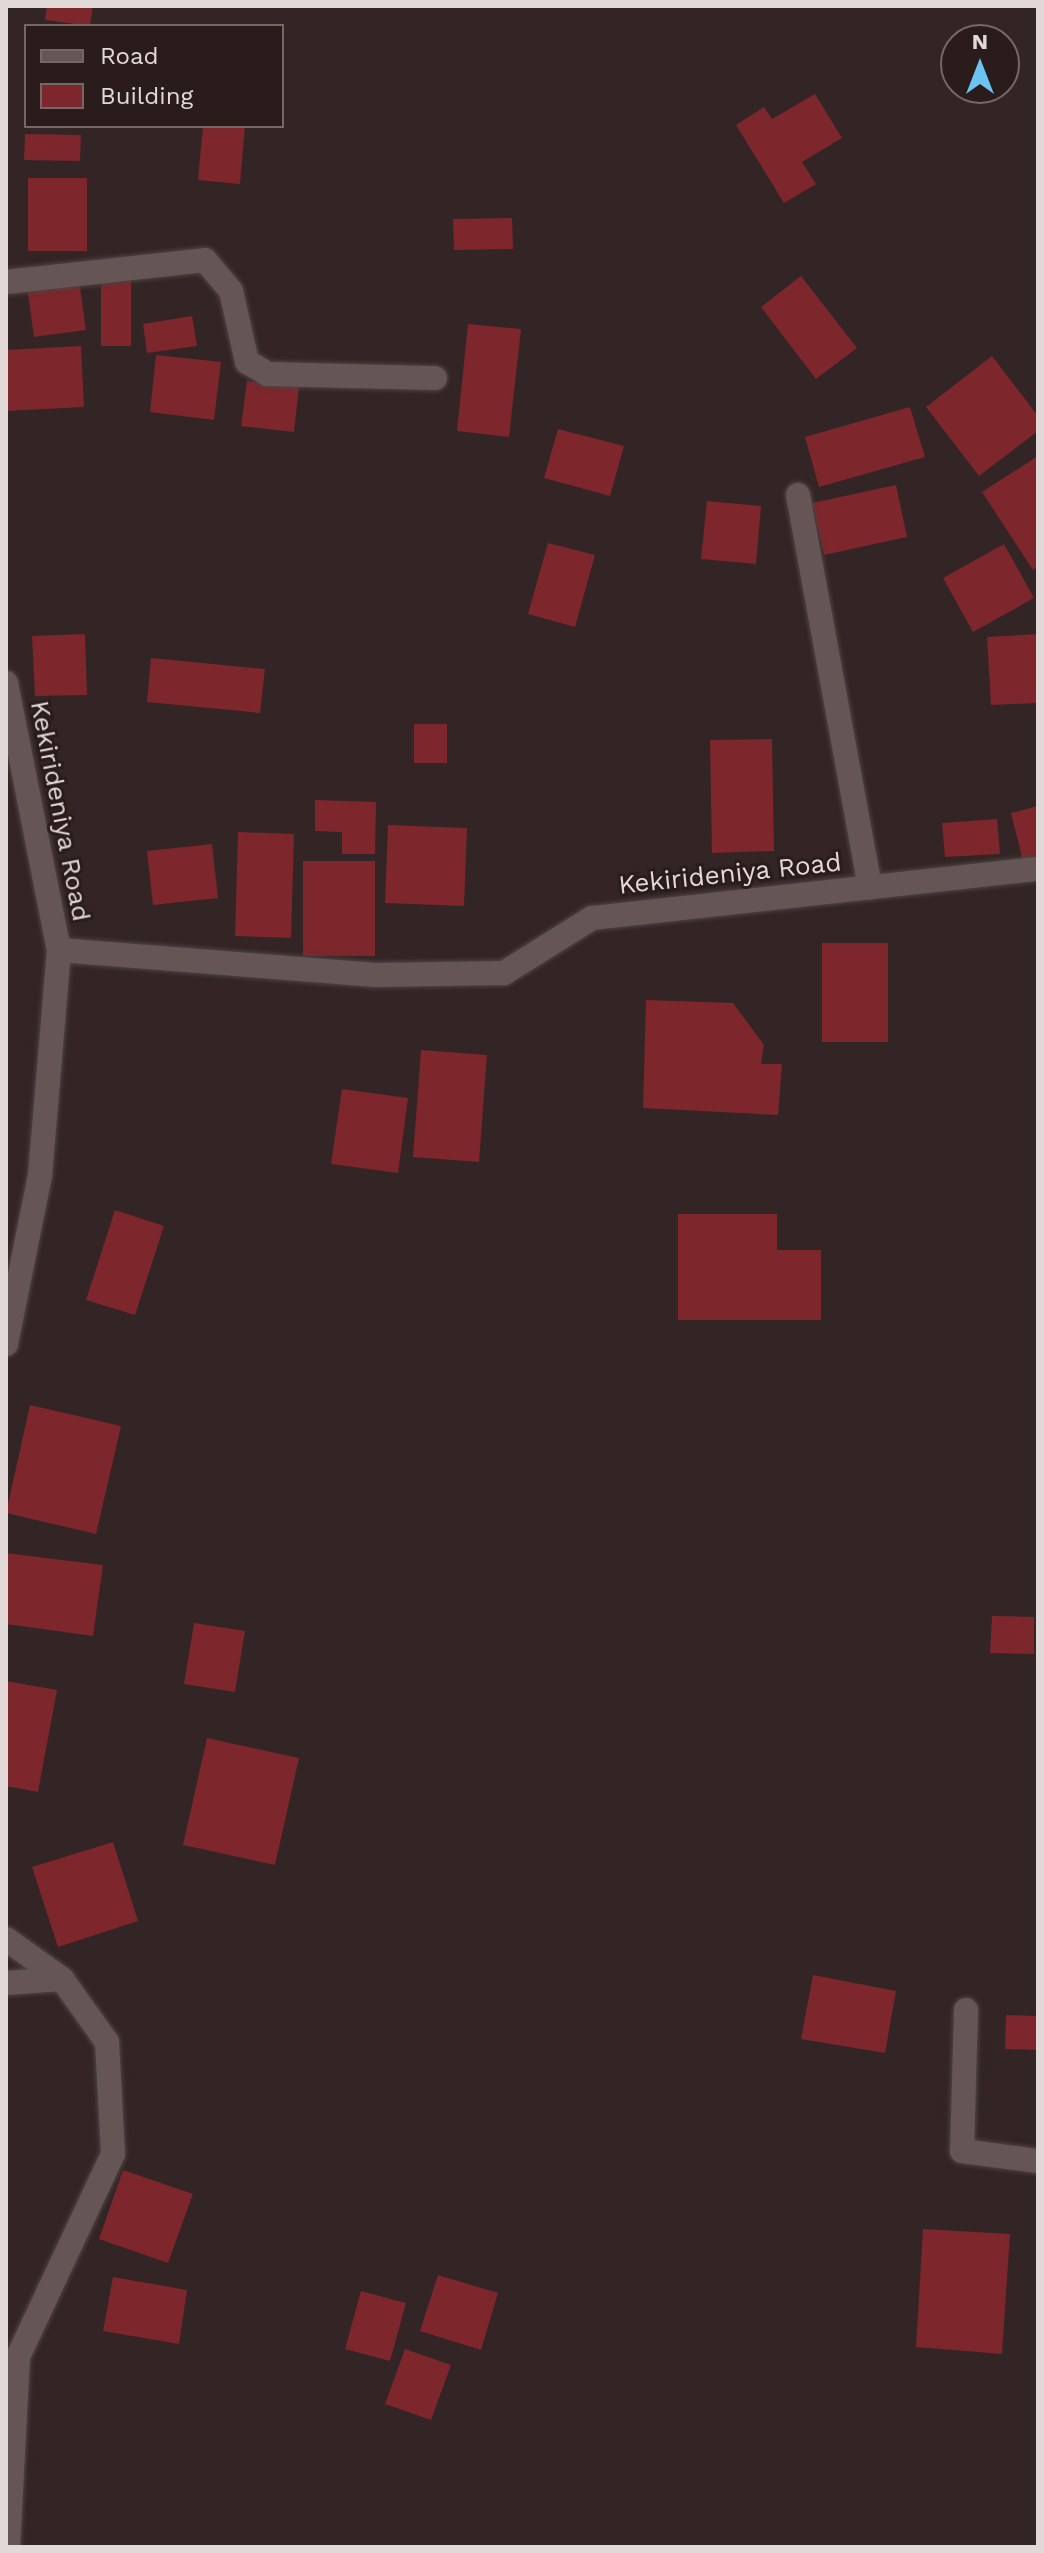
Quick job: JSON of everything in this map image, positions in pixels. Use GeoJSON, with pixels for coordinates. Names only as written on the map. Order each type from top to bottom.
{"type":"FeatureCollection","features":[{"type":"Feature","properties":{"kind":"street"},"geometry":{"type":"LineString","coordinates":[[6,282],[205,260],[231,291],[247,362],[268,374],[435,378]]}},
{"type":"Feature","properties":{"kind":"street"},"geometry":{"type":"LineString","coordinates":[[798,495],[870,887]]}},
{"type":"Feature","properties":{"kind":"street","name":"Kekirideniya Road"},"geometry":{"type":"LineString","coordinates":[[6,683],[59,950],[40,1176],[6,1344]]}},
{"type":"Feature","properties":{"kind":"street","name":"Kekirideniya Road"},"geometry":{"type":"LineString","coordinates":[[59,950],[376,975],[504,973],[592,918],[1038,869]]}},
{"type":"Feature","properties":{"kind":"street"},"geometry":{"type":"LineString","coordinates":[[6,1939],[62,1979],[107,2042],[113,2154],[18,2357],[8,2547]]}},
{"type":"Feature","properties":{"kind":"street"},"geometry":{"type":"LineString","coordinates":[[6,1983],[62,1979]]}},
{"type":"Feature","properties":{"kind":"street"},"geometry":{"type":"LineString","coordinates":[[966,2010],[962,2151],[1038,2161]]}},
{"type":"Feature","properties":{"kind":"building"},"geometry":{"type":"Polygon","coordinates":[[[47,6],[93,6],[90,24],[45,20],[47,6]]]}},
{"type":"Feature","properties":{"kind":"building"},"geometry":{"type":"Polygon","coordinates":[[[815,94],[842,138],[802,162],[816,184],[784,203],[736,125],[764,107],[772,119],[815,94]]]}},
{"type":"Feature","properties":{"kind":"building"},"geometry":{"type":"Polygon","coordinates":[[[203,128],[245,128],[240,184],[198,180],[203,128]]]}},
{"type":"Feature","properties":{"kind":"building"},"geometry":{"type":"Polygon","coordinates":[[[25,134],[81,135],[80,161],[24,160],[25,134]]]}},
{"type":"Feature","properties":{"kind":"building"},"geometry":{"type":"Polygon","coordinates":[[[28,178],[87,178],[87,251],[28,251],[28,178]]]}},
{"type":"Feature","properties":{"kind":"building"},"geometry":{"type":"Polygon","coordinates":[[[512,218],[513,249],[454,250],[453,219],[512,218]]]}},
{"type":"Feature","properties":{"kind":"building"},"geometry":{"type":"Polygon","coordinates":[[[101,275],[131,275],[131,346],[101,346],[101,275]]]}},
{"type":"Feature","properties":{"kind":"building"},"geometry":{"type":"Polygon","coordinates":[[[801,276],[857,348],[816,379],[761,307],[801,276]]]}},
{"type":"Feature","properties":{"kind":"building"},"geometry":{"type":"Polygon","coordinates":[[[79,280],[86,330],[34,337],[27,287],[79,280]]]}},
{"type":"Feature","properties":{"kind":"building"},"geometry":{"type":"Polygon","coordinates":[[[192,316],[197,346],[147,353],[143,324],[192,316]]]}},
{"type":"Feature","properties":{"kind":"building"},"geometry":{"type":"Polygon","coordinates":[[[468,324],[521,329],[509,437],[457,431],[468,324]]]}},
{"type":"Feature","properties":{"kind":"building"},"geometry":{"type":"Polygon","coordinates":[[[81,346],[84,407],[6,411],[6,350],[81,346]]]}},
{"type":"Feature","properties":{"kind":"building"},"geometry":{"type":"Polygon","coordinates":[[[156,355],[221,362],[214,420],[150,412],[156,355]]]}},
{"type":"Feature","properties":{"kind":"building"},"geometry":{"type":"Polygon","coordinates":[[[992,356],[1038,416],[1038,431],[979,476],[926,407],[992,356]]]}},
{"type":"Feature","properties":{"kind":"building"},"geometry":{"type":"Polygon","coordinates":[[[247,381],[299,387],[294,432],[241,426],[247,381]]]}},
{"type":"Feature","properties":{"kind":"building"},"geometry":{"type":"Polygon","coordinates":[[[910,407],[925,457],[819,487],[805,437],[910,407]]]}},
{"type":"Feature","properties":{"kind":"building"},"geometry":{"type":"Polygon","coordinates":[[[558,429],[624,446],[610,496],[544,478],[558,429]]]}},
{"type":"Feature","properties":{"kind":"building"},"geometry":{"type":"Polygon","coordinates":[[[1038,456],[1038,566],[1033,570],[982,492],[1038,456]]]}},
{"type":"Feature","properties":{"kind":"building"},"geometry":{"type":"Polygon","coordinates":[[[896,485],[907,537],[824,555],[812,503],[896,485]]]}},
{"type":"Feature","properties":{"kind":"building"},"geometry":{"type":"Polygon","coordinates":[[[707,501],[761,506],[756,564],[701,559],[707,501]]]}},
{"type":"Feature","properties":{"kind":"building"},"geometry":{"type":"Polygon","coordinates":[[[548,543],[595,555],[575,627],[528,614],[548,543]]]}},
{"type":"Feature","properties":{"kind":"building"},"geometry":{"type":"Polygon","coordinates":[[[1004,544],[1034,598],[973,632],[943,578],[1004,544]]]}},
{"type":"Feature","properties":{"kind":"building"},"geometry":{"type":"Polygon","coordinates":[[[85,634],[87,695],[35,696],[32,636],[85,634]]]}},
{"type":"Feature","properties":{"kind":"building"},"geometry":{"type":"Polygon","coordinates":[[[1038,634],[1038,703],[991,705],[987,637],[1038,634]]]}},
{"type":"Feature","properties":{"kind":"building"},"geometry":{"type":"Polygon","coordinates":[[[151,658],[265,669],[260,713],[147,702],[151,658]]]}},
{"type":"Feature","properties":{"kind":"building"},"geometry":{"type":"Polygon","coordinates":[[[414,724],[447,724],[447,763],[414,763],[414,724]]]}},
{"type":"Feature","properties":{"kind":"building"},"geometry":{"type":"Polygon","coordinates":[[[772,739],[774,851],[712,853],[710,740],[772,739]]]}},
{"type":"Feature","properties":{"kind":"building"},"geometry":{"type":"Polygon","coordinates":[[[315,800],[376,802],[375,854],[342,854],[342,832],[315,831],[315,800]]]}},
{"type":"Feature","properties":{"kind":"building"},"geometry":{"type":"Polygon","coordinates":[[[1038,806],[1038,858],[1023,861],[1011,813],[1038,806]]]}},
{"type":"Feature","properties":{"kind":"building"},"geometry":{"type":"Polygon","coordinates":[[[997,819],[1000,854],[945,857],[942,823],[997,819]]]}},
{"type":"Feature","properties":{"kind":"building"},"geometry":{"type":"Polygon","coordinates":[[[388,825],[467,828],[464,906],[385,903],[388,825]]]}},
{"type":"Feature","properties":{"kind":"building"},"geometry":{"type":"Polygon","coordinates":[[[238,832],[294,834],[291,938],[235,936],[238,832]]]}},
{"type":"Feature","properties":{"kind":"building"},"geometry":{"type":"Polygon","coordinates":[[[212,844],[218,898],[153,905],[147,851],[212,844]]]}},
{"type":"Feature","properties":{"kind":"building"},"geometry":{"type":"Polygon","coordinates":[[[303,861],[375,861],[375,956],[303,956],[303,861]]]}},
{"type":"Feature","properties":{"kind":"building"},"geometry":{"type":"Polygon","coordinates":[[[822,943],[888,943],[888,1042],[822,1042],[822,943]]]}},
{"type":"Feature","properties":{"kind":"building"},"geometry":{"type":"Polygon","coordinates":[[[646,1000],[733,1003],[764,1045],[761,1064],[782,1064],[778,1115],[643,1108],[646,1000]]]}},
{"type":"Feature","properties":{"kind":"building"},"geometry":{"type":"Polygon","coordinates":[[[421,1050],[487,1055],[479,1162],[413,1157],[421,1050]]]}},
{"type":"Feature","properties":{"kind":"building"},"geometry":{"type":"Polygon","coordinates":[[[342,1089],[408,1098],[398,1173],[331,1164],[342,1089]]]}},
{"type":"Feature","properties":{"kind":"building"},"geometry":{"type":"Polygon","coordinates":[[[115,1210],[164,1226],[135,1315],[86,1300],[115,1210]]]}},
{"type":"Feature","properties":{"kind":"building"},"geometry":{"type":"Polygon","coordinates":[[[678,1214],[777,1214],[777,1250],[821,1250],[821,1320],[678,1320],[678,1214]]]}},
{"type":"Feature","properties":{"kind":"building"},"geometry":{"type":"Polygon","coordinates":[[[30,1405],[121,1426],[96,1534],[6,1513],[30,1405]]]}},
{"type":"Feature","properties":{"kind":"building"},"geometry":{"type":"Polygon","coordinates":[[[6,1553],[103,1565],[93,1636],[6,1624],[6,1553]]]}},
{"type":"Feature","properties":{"kind":"building"},"geometry":{"type":"Polygon","coordinates":[[[992,1616],[1034,1617],[1034,1654],[990,1653],[992,1616]]]}},
{"type":"Feature","properties":{"kind":"building"},"geometry":{"type":"Polygon","coordinates":[[[194,1623],[245,1631],[235,1692],[184,1684],[194,1623]]]}},
{"type":"Feature","properties":{"kind":"building"},"geometry":{"type":"Polygon","coordinates":[[[6,1681],[57,1690],[38,1792],[6,1786],[6,1681]]]}},
{"type":"Feature","properties":{"kind":"building"},"geometry":{"type":"Polygon","coordinates":[[[207,1738],[299,1758],[275,1865],[183,1845],[207,1738]]]}},
{"type":"Feature","properties":{"kind":"building"},"geometry":{"type":"Polygon","coordinates":[[[113,1842],[138,1921],[58,1947],[32,1867],[113,1842]]]}},
{"type":"Feature","properties":{"kind":"building"},"geometry":{"type":"Polygon","coordinates":[[[813,1975],[896,1991],[885,2053],[801,2039],[813,1975]]]}},
{"type":"Feature","properties":{"kind":"building"},"geometry":{"type":"Polygon","coordinates":[[[1006,2015],[1038,2016],[1038,2050],[1005,2049],[1006,2015]]]}},
{"type":"Feature","properties":{"kind":"building"},"geometry":{"type":"Polygon","coordinates":[[[123,2170],[193,2194],[168,2263],[99,2239],[123,2170]]]}},
{"type":"Feature","properties":{"kind":"building"},"geometry":{"type":"Polygon","coordinates":[[[923,2229],[1010,2234],[1002,2354],[916,2347],[923,2229]]]}},
{"type":"Feature","properties":{"kind":"building"},"geometry":{"type":"Polygon","coordinates":[[[438,2275],[498,2293],[481,2350],[420,2331],[438,2275]]]}},
{"type":"Feature","properties":{"kind":"building"},"geometry":{"type":"Polygon","coordinates":[[[113,2277],[187,2290],[179,2344],[103,2331],[113,2277]]]}},
{"type":"Feature","properties":{"kind":"building"},"geometry":{"type":"Polygon","coordinates":[[[361,2291],[406,2303],[390,2361],[345,2349],[361,2291]]]}},
{"type":"Feature","properties":{"kind":"building"},"geometry":{"type":"Polygon","coordinates":[[[405,2349],[451,2365],[431,2420],[385,2404],[405,2349]]]}}]}
